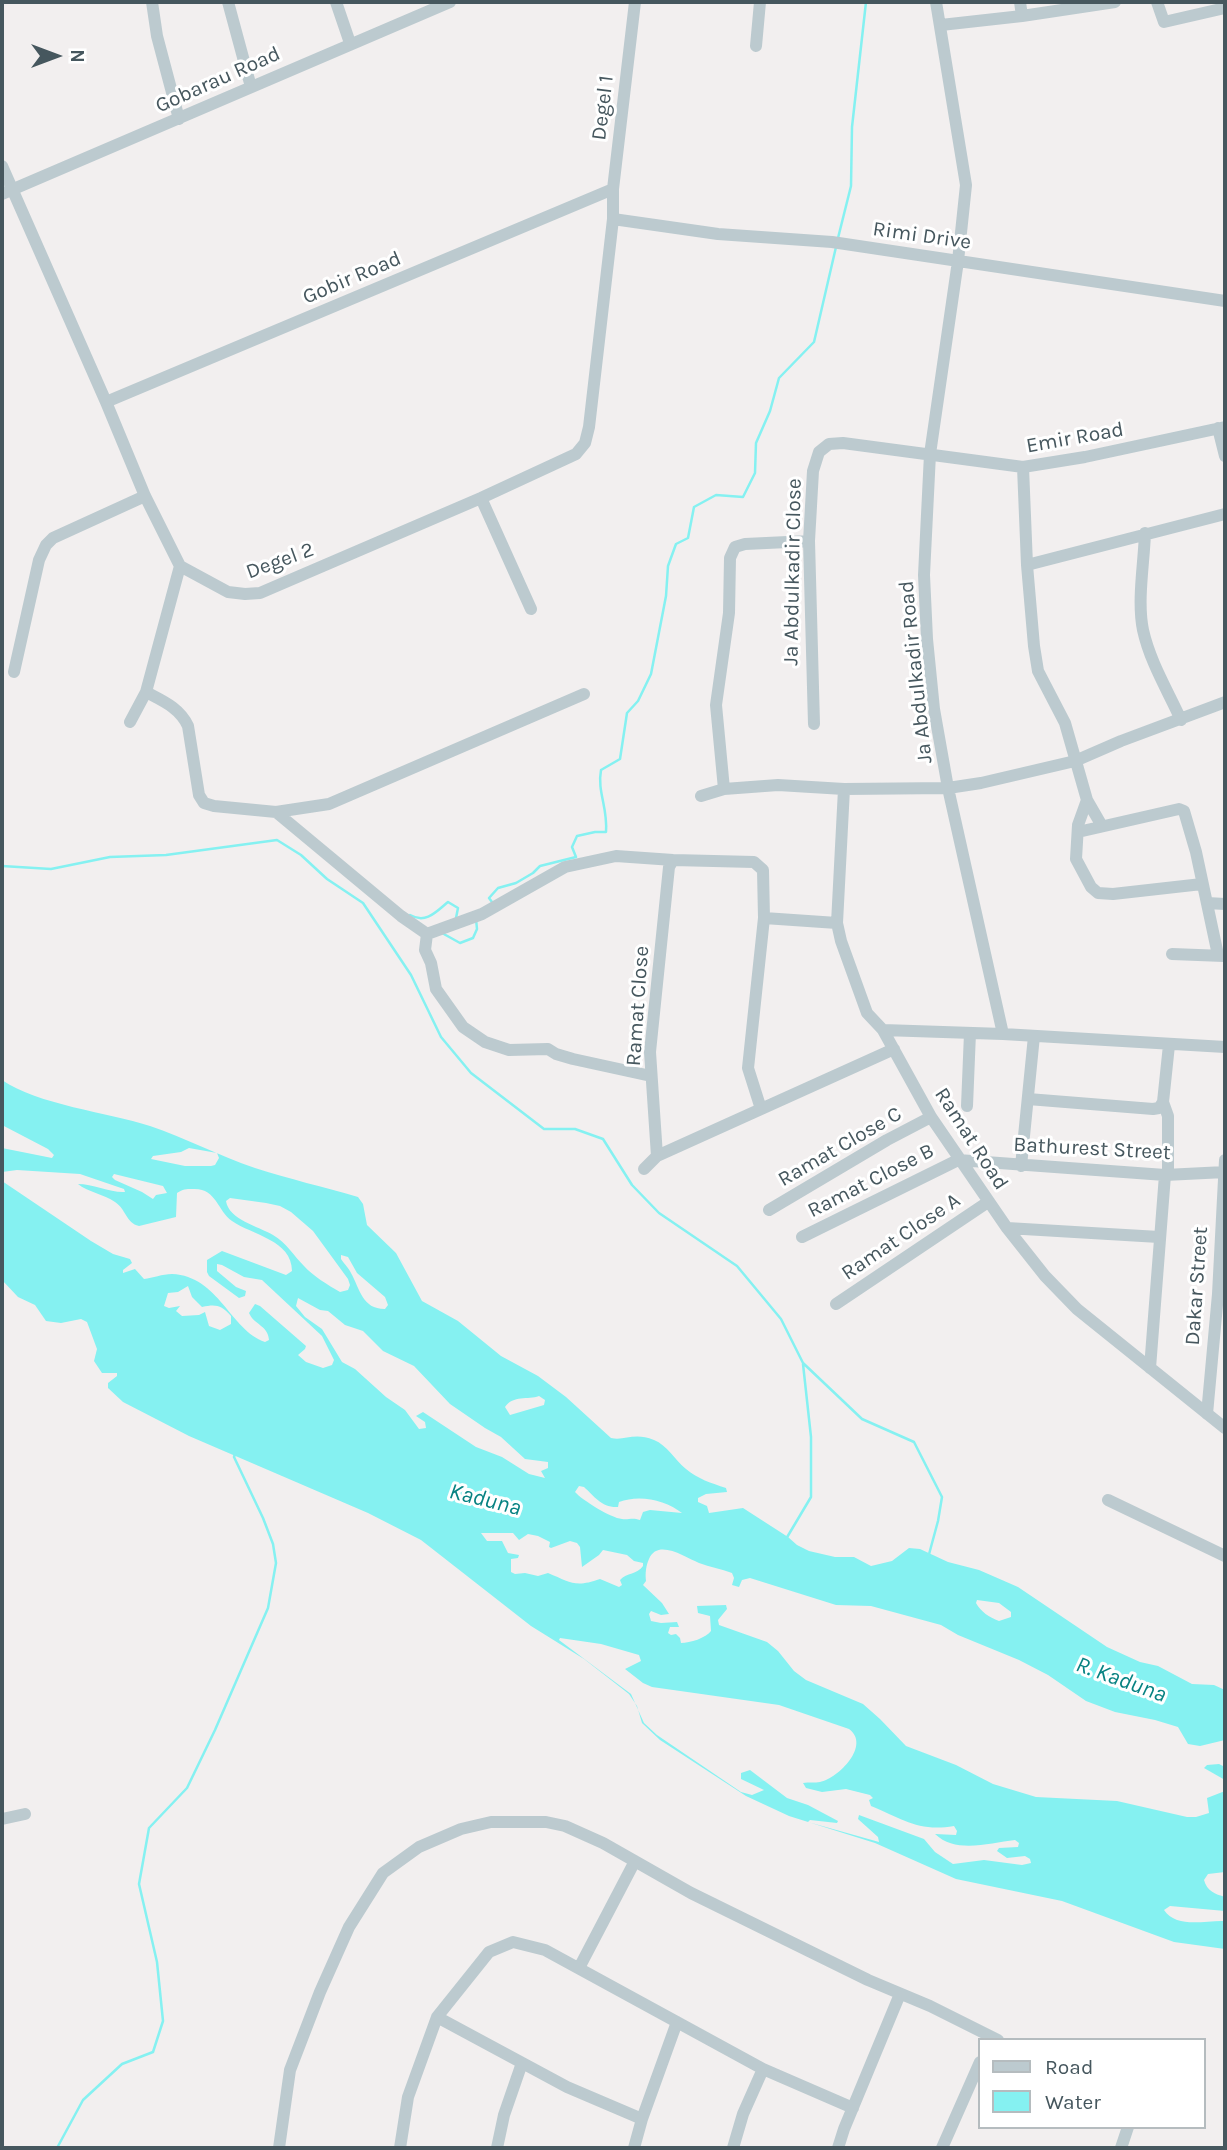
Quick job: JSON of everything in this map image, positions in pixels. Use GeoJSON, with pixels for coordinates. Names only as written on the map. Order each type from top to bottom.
{"type":"FeatureCollection","features":[{"type":"Feature","properties":{"kind":"street"},"geometry":{"type":"LineString","coordinates":[[152,2],[157,36],[178,119]]}},
{"type":"Feature","properties":{"kind":"street"},"geometry":{"type":"LineString","coordinates":[[228,2],[251,87]]}},
{"type":"Feature","properties":{"kind":"street"},"geometry":{"type":"LineString","coordinates":[[336,2],[350,43]]}},
{"type":"Feature","properties":{"kind":"street","name":"Gobarau Road"},"geometry":{"type":"LineString","coordinates":[[7,191],[450,2]]}},
{"type":"Feature","properties":{"kind":"street","name":"Degel 1"},"geometry":{"type":"LineString","coordinates":[[613,219],[613,189],[635,2]]}},
{"type":"Feature","properties":{"kind":"street"},"geometry":{"type":"LineString","coordinates":[[756,46],[760,2]]}},
{"type":"Feature","properties":{"kind":"street","name":"Ja Abdulkadir Road"},"geometry":{"type":"LineString","coordinates":[[936,2],[966,184],[958,261],[930,454],[924,575],[926,626],[934,709],[948,788],[1003,1034]]}},
{"type":"Feature","properties":{"kind":"street"},"geometry":{"type":"LineString","coordinates":[[1020,2],[1021,16]]}},
{"type":"Feature","properties":{"kind":"street"},"geometry":{"type":"LineString","coordinates":[[941,25],[1115,2]]}},
{"type":"Feature","properties":{"kind":"street"},"geometry":{"type":"LineString","coordinates":[[1157,2],[1164,22],[1225,8]]}},
{"type":"Feature","properties":{"kind":"street"},"geometry":{"type":"LineString","coordinates":[[2,166],[7,191],[106,402],[145,496],[180,566],[146,692],[130,722]]}},
{"type":"Feature","properties":{"kind":"street","name":"Gobir Road"},"geometry":{"type":"LineString","coordinates":[[106,402],[613,189]]}},
{"type":"Feature","properties":{"kind":"street","name":"Rimi Drive"},"geometry":{"type":"LineString","coordinates":[[613,219],[718,234],[847,244],[1225,301]]}},
{"type":"Feature","properties":{"kind":"street","name":"Degel 2"},"geometry":{"type":"LineString","coordinates":[[180,566],[228,592],[260,593],[481,499],[576,454],[585,443],[589,427],[613,219]]}},
{"type":"Feature","properties":{"kind":"street"},"geometry":{"type":"LineString","coordinates":[[1221,427],[1225,456]]}},
{"type":"Feature","properties":{"kind":"street","name":"Emir Road"},"geometry":{"type":"LineString","coordinates":[[930,454],[1023,467],[1098,455],[1221,427]]}},
{"type":"Feature","properties":{"kind":"street","name":"Ja Abdulkadir Close"},"geometry":{"type":"LineString","coordinates":[[814,724],[809,541],[813,471],[819,452],[829,444],[843,443],[930,454]]}},
{"type":"Feature","properties":{"kind":"street"},"geometry":{"type":"LineString","coordinates":[[1023,467],[1027,565],[1038,671],[1065,723],[1087,800],[1102,826]]}},
{"type":"Feature","properties":{"kind":"street"},"geometry":{"type":"LineString","coordinates":[[14,672],[39,560],[46,545],[53,538],[145,496]]}},
{"type":"Feature","properties":{"kind":"street"},"geometry":{"type":"LineString","coordinates":[[481,499],[531,609]]}},
{"type":"Feature","properties":{"kind":"street"},"geometry":{"type":"LineString","coordinates":[[1027,565],[1225,514]]}},
{"type":"Feature","properties":{"kind":"street"},"geometry":{"type":"LineString","coordinates":[[1145,533],[1142,628],[1149,653],[1181,720]]}},
{"type":"Feature","properties":{"kind":"street"},"geometry":{"type":"LineString","coordinates":[[724,789],[716,705],[729,613],[730,558],[735,547],[745,544],[809,541]]}},
{"type":"Feature","properties":{"kind":"street"},"geometry":{"type":"LineString","coordinates":[[146,692],[180,711],[184,717],[188,726],[199,795],[204,803],[276,813],[329,804],[584,694]]}},
{"type":"Feature","properties":{"kind":"street"},"geometry":{"type":"LineString","coordinates":[[701,796],[724,789],[778,785],[844,789],[948,788],[981,783],[1075,761],[1225,702]]}},
{"type":"Feature","properties":{"kind":"street","name":"Ramat Road"},"geometry":{"type":"LineString","coordinates":[[844,789],[837,923],[867,1013],[883,1030],[958,1160],[1045,1276],[1077,1309],[1225,1428]]}},
{"type":"Feature","properties":{"kind":"street"},"geometry":{"type":"LineString","coordinates":[[1087,800],[1078,832],[1076,859],[1091,887],[1098,892],[1114,894],[1202,884]]}},
{"type":"Feature","properties":{"kind":"street"},"geometry":{"type":"LineString","coordinates":[[1078,832],[1179,808],[1184,811],[1222,956],[1172,954]]}},
{"type":"Feature","properties":{"kind":"street"},"geometry":{"type":"LineString","coordinates":[[276,813],[426,934]]}},
{"type":"Feature","properties":{"kind":"street"},"geometry":{"type":"LineString","coordinates":[[426,934],[482,914],[565,867],[616,856],[760,864],[763,870],[764,918],[748,1068],[761,1109]]}},
{"type":"Feature","properties":{"kind":"street","name":"Ramat Close"},"geometry":{"type":"LineString","coordinates":[[657,1156],[650,1052],[670,866],[673,860]]}},
{"type":"Feature","properties":{"kind":"street"},"geometry":{"type":"LineString","coordinates":[[1208,903],[1225,904]]}},
{"type":"Feature","properties":{"kind":"street"},"geometry":{"type":"LineString","coordinates":[[764,918],[837,923]]}},
{"type":"Feature","properties":{"kind":"street"},"geometry":{"type":"LineString","coordinates":[[426,934],[425,950],[431,963],[436,989],[463,1027],[485,1042],[509,1050],[548,1049],[573,1059],[651,1076]]}},
{"type":"Feature","properties":{"kind":"street"},"geometry":{"type":"LineString","coordinates":[[883,1030],[1225,1047]]}},
{"type":"Feature","properties":{"kind":"street"},"geometry":{"type":"LineString","coordinates":[[967,1107],[970,1033]]}},
{"type":"Feature","properties":{"kind":"street"},"geometry":{"type":"LineString","coordinates":[[1021,1166],[1034,1036]]}},
{"type":"Feature","properties":{"kind":"street"},"geometry":{"type":"LineString","coordinates":[[1150,1368],[1159,1237],[1167,1174],[1168,1116],[1163,1102],[1169,1045]]}},
{"type":"Feature","properties":{"kind":"street"},"geometry":{"type":"LineString","coordinates":[[644,1169],[657,1156],[894,1049]]}},
{"type":"Feature","properties":{"kind":"street"},"geometry":{"type":"LineString","coordinates":[[1028,1099],[1153,1109],[1159,1108],[1163,1102]]}},
{"type":"Feature","properties":{"kind":"street","name":"Ramat Close C"},"geometry":{"type":"LineString","coordinates":[[769,1210],[931,1116]]}},
{"type":"Feature","properties":{"kind":"street","name":"Bathurest Street"},"geometry":{"type":"LineString","coordinates":[[958,1160],[1167,1174],[1225,1168]]}},
{"type":"Feature","properties":{"kind":"street","name":"Ramat Close B"},"geometry":{"type":"LineString","coordinates":[[802,1237],[958,1160]]}},
{"type":"Feature","properties":{"kind":"street","name":"Dakar Street"},"geometry":{"type":"LineString","coordinates":[[1207,1414],[1221,1294],[1225,1168]]}},
{"type":"Feature","properties":{"kind":"street","name":"Ramat Close A"},"geometry":{"type":"LineString","coordinates":[[836,1304],[988,1202]]}},
{"type":"Feature","properties":{"kind":"street"},"geometry":{"type":"LineString","coordinates":[[1007,1228],[1159,1237]]}},
{"type":"Feature","properties":{"kind":"street"},"geometry":{"type":"LineString","coordinates":[[1108,1500],[1225,1556]]}},
{"type":"Feature","properties":{"kind":"street"},"geometry":{"type":"LineString","coordinates":[[2,1819],[24,1814]]}},
{"type":"Feature","properties":{"kind":"street"},"geometry":{"type":"LineString","coordinates":[[279,2148],[290,2070],[349,1927],[383,1873],[419,1847],[461,1829],[491,1822],[546,1822],[565,1826],[691,1893],[992,2038]]}},
{"type":"Feature","properties":{"kind":"street"},"geometry":{"type":"LineString","coordinates":[[579,1968],[635,1861]]}},
{"type":"Feature","properties":{"kind":"street"},"geometry":{"type":"LineString","coordinates":[[400,2148],[408,2097],[437,2017],[489,1952],[513,1942],[545,1950],[764,2069],[853,2108]]}},
{"type":"Feature","properties":{"kind":"street"},"geometry":{"type":"LineString","coordinates":[[838,2148],[900,1994]]}},
{"type":"Feature","properties":{"kind":"street"},"geometry":{"type":"LineString","coordinates":[[437,2017],[567,2087],[642,2119]]}},
{"type":"Feature","properties":{"kind":"street"},"geometry":{"type":"LineString","coordinates":[[634,2148],[677,2022]]}},
{"type":"Feature","properties":{"kind":"street"},"geometry":{"type":"LineString","coordinates":[[498,2148],[504,2115],[522,2063]]}},
{"type":"Feature","properties":{"kind":"street"},"geometry":{"type":"LineString","coordinates":[[942,2148],[978,2067]]}},
{"type":"Feature","properties":{"kind":"street"},"geometry":{"type":"LineString","coordinates":[[733,2148],[743,2114],[764,2069]]}},
{"type":"Feature","properties":{"kind":"street"},"geometry":{"type":"LineString","coordinates":[[1121,2148],[1127,2129]]}},
{"type":"Feature","properties":{"kind":"water"},"geometry":{"type":"Polygon","coordinates":[[[2,1080],[34,1096],[150,1126],[216,1153],[189,1148],[181,1152],[153,1156],[151,1159],[185,1166],[211,1166],[215,1165],[219,1158],[217,1153],[268,1172],[358,1197],[363,1204],[367,1225],[396,1253],[422,1301],[458,1321],[501,1356],[538,1376],[566,1397],[611,1438],[641,1437],[654,1440],[663,1445],[691,1472],[726,1488],[727,1492],[706,1494],[698,1498],[698,1502],[707,1506],[709,1513],[743,1508],[809,1551],[835,1557],[854,1557],[871,1566],[892,1561],[909,1548],[920,1549],[1018,1587],[1107,1647],[1140,1662],[1158,1666],[1192,1684],[1214,1685],[1225,1690],[1225,1740],[1200,1746],[1188,1744],[1178,1727],[1115,1712],[1086,1701],[1048,1675],[941,1625],[871,1606],[836,1605],[750,1578],[742,1580],[739,1587],[732,1585],[732,1573],[672,1551],[659,1550],[653,1553],[646,1567],[646,1581],[643,1585],[662,1603],[669,1614],[661,1615],[651,1611],[651,1621],[677,1622],[679,1627],[670,1627],[668,1633],[676,1634],[681,1643],[698,1640],[711,1631],[710,1616],[698,1613],[697,1606],[726,1605],[727,1609],[718,1620],[719,1625],[767,1642],[806,1680],[863,1704],[906,1746],[956,1765],[993,1784],[1036,1797],[1117,1801],[1187,1817],[1209,1813],[1207,1798],[1225,1791],[1225,1872],[1208,1874],[1204,1880],[1212,1892],[1225,1897],[1225,1911],[1170,1906],[1164,1910],[1176,1920],[1184,1922],[1225,1921],[1225,1949],[1174,1942],[1062,1901],[956,1879],[875,1843],[809,1822],[879,1842],[878,1837],[858,1819],[859,1815],[924,1839],[935,1852],[953,1864],[984,1860],[1022,1865],[1031,1863],[1025,1856],[1007,1858],[997,1851],[999,1848],[1018,1847],[1019,1843],[1015,1840],[973,1846],[953,1844],[935,1834],[956,1835],[954,1826],[930,1827],[911,1823],[871,1806],[869,1800],[873,1798],[870,1795],[846,1789],[822,1792],[806,1788],[803,1783],[828,1779],[850,1760],[856,1743],[855,1736],[849,1729],[779,1705],[652,1687],[625,1669],[641,1661],[639,1655],[601,1644],[560,1638],[559,1640],[631,1694],[635,1703],[629,1694],[584,1659],[531,1626],[421,1540],[368,1513],[189,1436],[123,1402],[108,1388],[108,1383],[117,1373],[102,1373],[94,1361],[97,1349],[87,1322],[81,1319],[61,1323],[46,1321],[35,1305],[18,1297],[2,1280],[2,1181],[91,1241],[113,1254],[130,1259],[132,1263],[123,1273],[135,1269],[144,1279],[172,1274],[188,1277],[213,1293],[242,1327],[265,1342],[269,1340],[266,1331],[249,1313],[255,1304],[260,1306],[306,1346],[298,1355],[306,1362],[323,1368],[332,1365],[334,1360],[322,1336],[262,1280],[244,1277],[217,1264],[217,1271],[236,1287],[246,1291],[245,1296],[239,1298],[209,1276],[207,1260],[222,1251],[286,1275],[292,1271],[290,1261],[278,1245],[232,1221],[211,1195],[200,1189],[181,1191],[177,1193],[176,1217],[139,1226],[131,1222],[115,1202],[78,1184],[120,1192],[125,1192],[124,1189],[80,1174],[17,1170],[2,1172],[2,1148],[52,1158],[54,1155],[48,1149],[2,1125],[2,1080]],[[114,1174],[112,1177],[153,1199],[156,1195],[167,1193],[163,1186],[114,1174]],[[230,1198],[226,1201],[228,1208],[238,1218],[278,1238],[321,1280],[340,1292],[348,1290],[348,1279],[313,1231],[291,1212],[280,1206],[230,1198]],[[341,1255],[367,1302],[371,1306],[385,1309],[388,1305],[385,1297],[357,1273],[348,1257],[341,1255]],[[188,1286],[178,1292],[168,1293],[164,1306],[180,1306],[176,1311],[182,1316],[205,1312],[209,1326],[220,1330],[231,1324],[231,1316],[221,1308],[202,1307],[192,1297],[188,1286]],[[298,1298],[296,1306],[305,1317],[322,1329],[342,1362],[355,1369],[405,1410],[419,1429],[426,1428],[425,1422],[416,1416],[423,1412],[476,1447],[502,1457],[529,1474],[545,1478],[541,1471],[548,1468],[548,1462],[525,1459],[501,1437],[450,1404],[414,1366],[383,1351],[363,1331],[345,1325],[328,1311],[320,1310],[298,1298]],[[539,1396],[516,1399],[505,1407],[510,1415],[544,1405],[545,1400],[539,1396]],[[579,1486],[575,1492],[604,1512],[622,1519],[640,1520],[643,1512],[650,1510],[682,1513],[660,1502],[644,1499],[619,1502],[618,1507],[607,1506],[579,1486]],[[481,1533],[487,1541],[502,1541],[508,1553],[519,1555],[518,1558],[511,1559],[511,1572],[515,1574],[538,1576],[548,1573],[578,1583],[600,1579],[619,1587],[623,1577],[643,1566],[643,1563],[634,1561],[627,1555],[603,1550],[582,1567],[580,1547],[577,1543],[570,1541],[551,1548],[550,1542],[538,1536],[528,1534],[519,1540],[513,1533],[481,1533]],[[977,1600],[980,1609],[999,1621],[1011,1617],[1011,1612],[999,1603],[977,1600]]]}},
{"type":"Feature","properties":{"kind":"water"},"geometry":{"type":"Polygon","coordinates":[[[638,1710],[644,1723],[657,1735],[741,1792],[752,1795],[764,1790],[741,1779],[741,1773],[750,1770],[787,1798],[808,1805],[838,1821],[837,1823],[808,1822],[746,1796],[660,1740],[642,1723],[638,1710]]]}},
{"type":"Feature","properties":{"kind":"water"},"geometry":{"type":"Polygon","coordinates":[[[1219,1764],[1225,1767],[1225,1780],[1204,1768],[1207,1765],[1219,1764]]]}},
{"type":"Feature","properties":{"kind":"waterway"},"geometry":{"type":"LineString","coordinates":[[838,238],[851,186],[852,127],[866,2]]}},
{"type":"Feature","properties":{"kind":"waterway"},"geometry":{"type":"LineString","coordinates":[[492,902],[489,898],[498,888],[516,883],[540,866],[576,857],[572,847],[577,836],[606,832],[606,815],[600,785],[601,770],[620,759],[627,713],[638,701],[651,674],[666,596],[668,566],[676,544],[688,538],[694,507],[716,495],[743,497],[755,473],[756,443],[770,411],[779,378],[814,342],[836,247]]}},
{"type":"Feature","properties":{"kind":"waterway"},"geometry":{"type":"LineString","coordinates":[[2,866],[51,869],[110,857],[166,855],[277,840],[301,855],[327,879],[363,903],[411,975],[441,1037],[471,1073],[544,1129],[575,1129],[603,1139],[632,1185],[659,1213],[737,1266],[781,1319],[803,1363],[862,1419],[914,1442],[942,1497],[928,1558]]}},
{"type":"Feature","properties":{"kind":"waterway"},"geometry":{"type":"LineString","coordinates":[[410,915],[426,917],[448,902],[458,908],[456,918]]}},
{"type":"Feature","properties":{"kind":"waterway"},"geometry":{"type":"LineString","coordinates":[[442,933],[460,943],[473,938],[477,929],[476,919]]}},
{"type":"Feature","properties":{"kind":"waterway"},"geometry":{"type":"LineString","coordinates":[[786,1539],[811,1497],[811,1437],[803,1364]]}},
{"type":"Feature","properties":{"kind":"waterway"},"geometry":{"type":"LineString","coordinates":[[57,2148],[83,2100],[122,2064],[153,2052],[163,2021],[157,1962],[139,1884],[149,1828],[187,1788],[215,1730],[268,1608],[276,1563],[273,1544],[235,1454]]}},
{"type":"Feature","properties":{"kind":"water label","name":"Kaduna"},"geometry":{"type":"Point","coordinates":[485,1500]}},
{"type":"Feature","properties":{"kind":"water label","name":"R. Kaduna"},"geometry":{"type":"Point","coordinates":[1121,1680]}}]}
